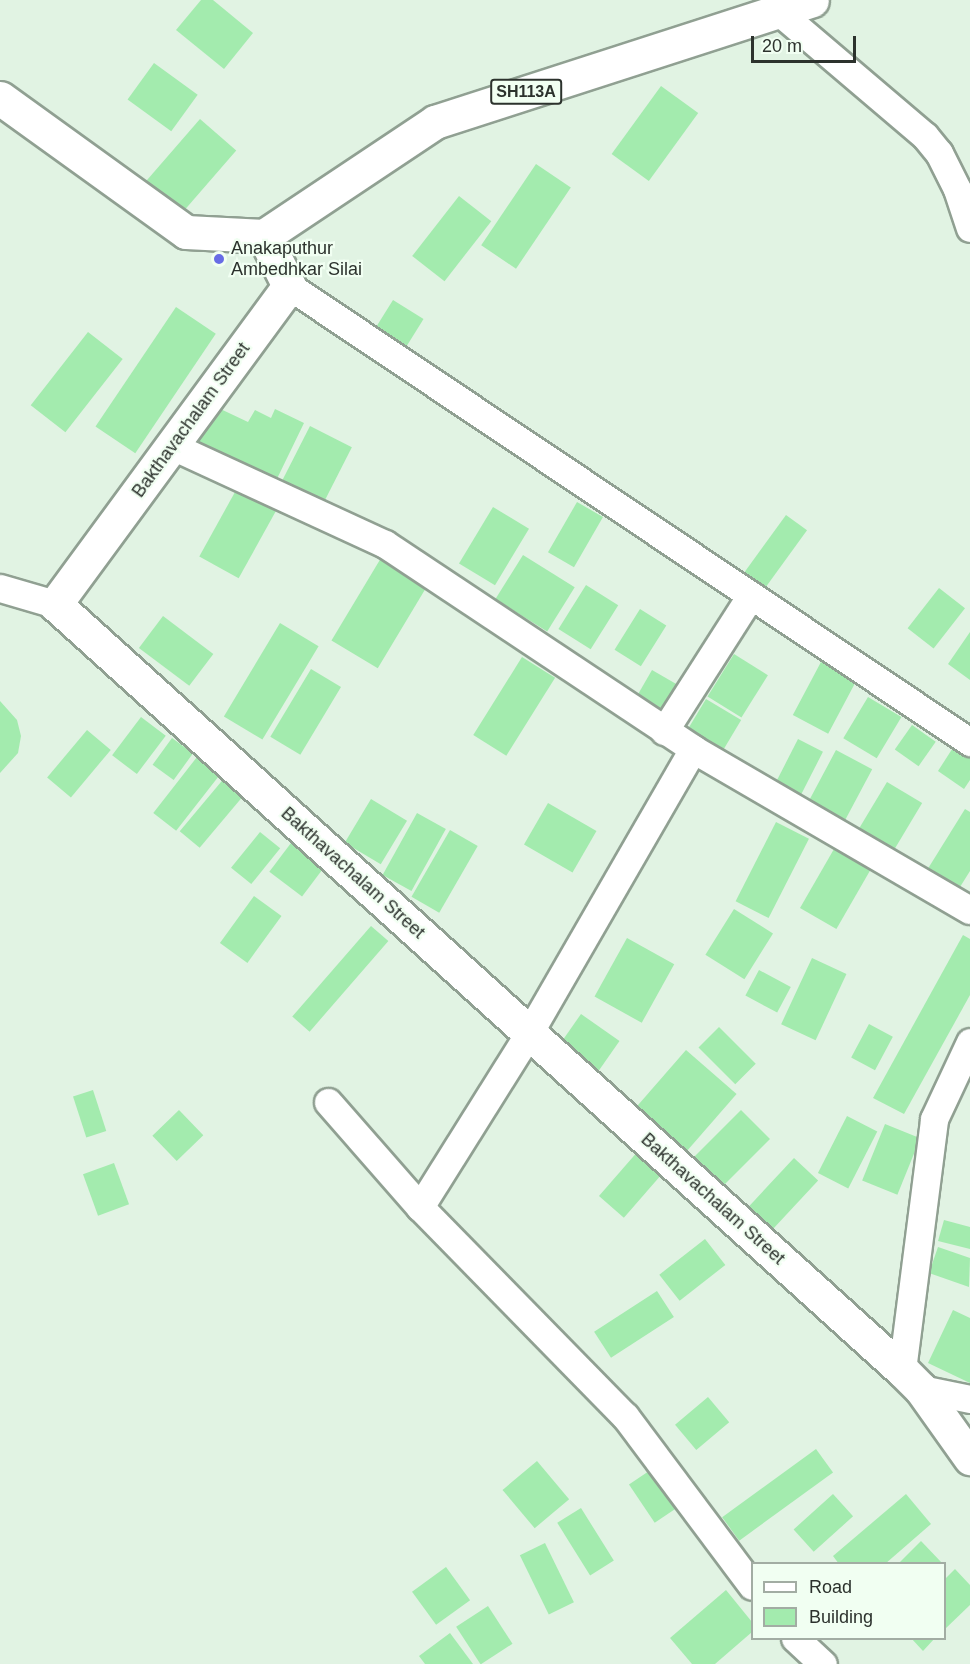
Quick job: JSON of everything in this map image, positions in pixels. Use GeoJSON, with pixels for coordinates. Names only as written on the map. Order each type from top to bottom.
{"type":"FeatureCollection","features":[{"type":"Feature","properties":{"kind":"street","name":"SH113A"},"geometry":{"type":"LineString","coordinates":[[264,236],[435,122],[812,0]]}},
{"type":"Feature","properties":{"kind":"street"},"geometry":{"type":"LineString","coordinates":[[778,11],[925,136],[953,180],[970,228]]}},
{"type":"Feature","properties":{"kind":"street"},"geometry":{"type":"LineString","coordinates":[[0,98],[186,232],[264,236],[289,286],[970,742]]}},
{"type":"Feature","properties":{"kind":"street","name":"Bakthavachalam Street"},"geometry":{"type":"LineString","coordinates":[[289,286],[55,604],[911,1380],[970,1458]]}},
{"type":"Feature","properties":{"kind":"street"},"geometry":{"type":"LineString","coordinates":[[172,446],[386,544],[693,749],[970,910]]}},
{"type":"Feature","properties":{"kind":"street"},"geometry":{"type":"LineString","coordinates":[[0,588],[55,604]]}},
{"type":"Feature","properties":{"kind":"street"},"geometry":{"type":"LineString","coordinates":[[664,730],[751,595]]}},
{"type":"Feature","properties":{"kind":"street"},"geometry":{"type":"LineString","coordinates":[[420,1207],[529,1033],[693,749]]}},
{"type":"Feature","properties":{"kind":"street"},"geometry":{"type":"LineString","coordinates":[[970,1042],[934,1119],[911,1380],[970,1400]]}},
{"type":"Feature","properties":{"kind":"street"},"geometry":{"type":"LineString","coordinates":[[328,1102],[420,1207],[625,1416],[751,1583]]}},
{"type":"Feature","properties":{"kind":"street"},"geometry":{"type":"LineString","coordinates":[[797,1640],[823,1664]]}},
{"type":"Feature","properties":{"kind":"building"},"geometry":{"type":"Polygon","coordinates":[[[201,0],[213,0],[253,33],[224,69],[176,30],[201,0]]]}},
{"type":"Feature","properties":{"kind":"building"},"geometry":{"type":"Polygon","coordinates":[[[154,63],[198,95],[171,131],[128,99],[154,63]]]}},
{"type":"Feature","properties":{"kind":"building"},"geometry":{"type":"Polygon","coordinates":[[[661,86],[698,113],[649,181],[612,154],[661,86]]]}},
{"type":"Feature","properties":{"kind":"building"},"geometry":{"type":"Polygon","coordinates":[[[200,119],[236,150],[182,212],[146,181],[200,119]]]}},
{"type":"Feature","properties":{"kind":"building"},"geometry":{"type":"Polygon","coordinates":[[[536,164],[571,187],[516,269],[481,245],[536,164]]]}},
{"type":"Feature","properties":{"kind":"building"},"geometry":{"type":"Polygon","coordinates":[[[459,196],[491,221],[445,281],[412,256],[459,196]]]}},
{"type":"Feature","properties":{"kind":"building"},"geometry":{"type":"Polygon","coordinates":[[[393,300],[424,319],[405,349],[374,330],[393,300]]]}},
{"type":"Feature","properties":{"kind":"building"},"geometry":{"type":"Polygon","coordinates":[[[176,307],[216,334],[135,453],[95,426],[176,307]]]}},
{"type":"Feature","properties":{"kind":"building"},"geometry":{"type":"Polygon","coordinates":[[[88,332],[123,359],[65,432],[31,405],[88,332]]]}},
{"type":"Feature","properties":{"kind":"building"},"geometry":{"type":"Polygon","coordinates":[[[212,405],[248,422],[255,410],[271,418],[275,409],[304,423],[273,487],[192,447],[212,405]]]}},
{"type":"Feature","properties":{"kind":"building"},"geometry":{"type":"Polygon","coordinates":[[[310,426],[352,447],[321,509],[279,487],[310,426]]]}},
{"type":"Feature","properties":{"kind":"building"},"geometry":{"type":"Polygon","coordinates":[[[240,483],[279,505],[239,578],[199,556],[240,483]]]}},
{"type":"Feature","properties":{"kind":"building"},"geometry":{"type":"Polygon","coordinates":[[[577,502],[603,517],[574,567],[548,552],[577,502]]]}},
{"type":"Feature","properties":{"kind":"building"},"geometry":{"type":"Polygon","coordinates":[[[493,507],[529,529],[495,585],[459,564],[493,507]]]}},
{"type":"Feature","properties":{"kind":"building"},"geometry":{"type":"Polygon","coordinates":[[[786,515],[807,530],[763,591],[742,576],[786,515]]]}},
{"type":"Feature","properties":{"kind":"building"},"geometry":{"type":"Polygon","coordinates":[[[384,553],[430,581],[378,668],[331,640],[384,553]]]}},
{"type":"Feature","properties":{"kind":"building"},"geometry":{"type":"Polygon","coordinates":[[[523,555],[575,587],[547,631],[495,599],[523,555]]]}},
{"type":"Feature","properties":{"kind":"building"},"geometry":{"type":"Polygon","coordinates":[[[586,585],[618,605],[591,649],[558,629],[586,585]]]}},
{"type":"Feature","properties":{"kind":"building"},"geometry":{"type":"Polygon","coordinates":[[[939,588],[965,608],[934,649],[908,628],[939,588]]]}},
{"type":"Feature","properties":{"kind":"building"},"geometry":{"type":"Polygon","coordinates":[[[640,609],[666,625],[641,666],[615,650],[640,609]]]}},
{"type":"Feature","properties":{"kind":"building"},"geometry":{"type":"Polygon","coordinates":[[[163,616],[213,654],[189,686],[139,648],[163,616]]]}},
{"type":"Feature","properties":{"kind":"building"},"geometry":{"type":"Polygon","coordinates":[[[280,623],[319,646],[262,740],[224,716],[280,623]]]}},
{"type":"Feature","properties":{"kind":"building"},"geometry":{"type":"Polygon","coordinates":[[[970,632],[970,680],[948,664],[970,632]]]}},
{"type":"Feature","properties":{"kind":"building"},"geometry":{"type":"Polygon","coordinates":[[[734,654],[768,675],[741,718],[708,696],[734,654]]]}},
{"type":"Feature","properties":{"kind":"building"},"geometry":{"type":"Polygon","coordinates":[[[522,657],[555,678],[506,756],[473,735],[522,657]]]}},
{"type":"Feature","properties":{"kind":"building"},"geometry":{"type":"Polygon","coordinates":[[[821,662],[856,681],[828,734],[793,715],[821,662]]]}},
{"type":"Feature","properties":{"kind":"building"},"geometry":{"type":"Polygon","coordinates":[[[311,669],[341,687],[300,755],[270,737],[311,669]]]}},
{"type":"Feature","properties":{"kind":"building"},"geometry":{"type":"Polygon","coordinates":[[[652,670],[683,688],[668,714],[637,696],[652,670]]]}},
{"type":"Feature","properties":{"kind":"building"},"geometry":{"type":"Polygon","coordinates":[[[868,697],[901,717],[877,758],[843,738],[868,697]]]}},
{"type":"Feature","properties":{"kind":"building"},"geometry":{"type":"Polygon","coordinates":[[[706,699],[741,720],[721,754],[685,733],[706,699]]]}},
{"type":"Feature","properties":{"kind":"building"},"geometry":{"type":"Polygon","coordinates":[[[0,701],[17,720],[21,736],[18,753],[0,773],[0,701]]]}},
{"type":"Feature","properties":{"kind":"building"},"geometry":{"type":"Polygon","coordinates":[[[141,717],[166,736],[137,774],[112,755],[141,717]]]}},
{"type":"Feature","properties":{"kind":"building"},"geometry":{"type":"Polygon","coordinates":[[[912,725],[936,742],[919,766],[895,750],[912,725]]]}},
{"type":"Feature","properties":{"kind":"building"},"geometry":{"type":"Polygon","coordinates":[[[87,730],[111,750],[71,797],[47,777],[87,730]]]}},
{"type":"Feature","properties":{"kind":"building"},"geometry":{"type":"Polygon","coordinates":[[[172,738],[193,753],[174,780],[153,765],[172,738]]]}},
{"type":"Feature","properties":{"kind":"building"},"geometry":{"type":"Polygon","coordinates":[[[798,739],[823,752],[796,804],[771,792],[798,739]]]}},
{"type":"Feature","properties":{"kind":"building"},"geometry":{"type":"Polygon","coordinates":[[[956,743],[970,752],[970,780],[964,789],[938,771],[956,743]]]}},
{"type":"Feature","properties":{"kind":"building"},"geometry":{"type":"Polygon","coordinates":[[[836,750],[872,769],[844,823],[807,804],[836,750]]]}},
{"type":"Feature","properties":{"kind":"building"},"geometry":{"type":"Polygon","coordinates":[[[197,757],[220,775],[176,831],[153,813],[197,757]]]}},
{"type":"Feature","properties":{"kind":"building"},"geometry":{"type":"Polygon","coordinates":[[[226,776],[246,793],[200,848],[180,831],[226,776]]]}},
{"type":"Feature","properties":{"kind":"building"},"geometry":{"type":"Polygon","coordinates":[[[887,782],[922,803],[891,855],[856,834],[887,782]]]}},
{"type":"Feature","properties":{"kind":"building"},"geometry":{"type":"Polygon","coordinates":[[[371,799],[407,821],[381,864],[345,843],[371,799]]]}},
{"type":"Feature","properties":{"kind":"building"},"geometry":{"type":"Polygon","coordinates":[[[548,803],[596,831],[572,873],[524,845],[548,803]]]}},
{"type":"Feature","properties":{"kind":"building"},"geometry":{"type":"Polygon","coordinates":[[[965,809],[970,812],[970,871],[955,895],[924,875],[965,809]]]}},
{"type":"Feature","properties":{"kind":"building"},"geometry":{"type":"Polygon","coordinates":[[[417,813],[446,829],[411,891],[383,875],[417,813]]]}},
{"type":"Feature","properties":{"kind":"building"},"geometry":{"type":"Polygon","coordinates":[[[776,822],[809,839],[769,918],[736,901],[776,822]]]}},
{"type":"Feature","properties":{"kind":"building"},"geometry":{"type":"Polygon","coordinates":[[[450,830],[478,846],[439,913],[412,897],[450,830]]]}},
{"type":"Feature","properties":{"kind":"building"},"geometry":{"type":"Polygon","coordinates":[[[260,832],[280,848],[251,884],[231,868],[260,832]]]}},
{"type":"Feature","properties":{"kind":"building"},"geometry":{"type":"Polygon","coordinates":[[[291,843],[324,868],[302,896],[269,872],[291,843]]]}},
{"type":"Feature","properties":{"kind":"building"},"geometry":{"type":"Polygon","coordinates":[[[834,849],[870,870],[836,929],[800,908],[834,849]]]}},
{"type":"Feature","properties":{"kind":"building"},"geometry":{"type":"Polygon","coordinates":[[[254,896],[282,916],[247,963],[220,943],[254,896]]]}},
{"type":"Feature","properties":{"kind":"building"},"geometry":{"type":"Polygon","coordinates":[[[734,909],[773,933],[744,979],[705,955],[734,909]]]}},
{"type":"Feature","properties":{"kind":"building"},"geometry":{"type":"Polygon","coordinates":[[[371,926],[388,941],[310,1032],[292,1017],[371,926]]]}},
{"type":"Feature","properties":{"kind":"building"},"geometry":{"type":"Polygon","coordinates":[[[963,935],[970,939],[970,995],[904,1114],[873,1098],[963,935]]]}},
{"type":"Feature","properties":{"kind":"building"},"geometry":{"type":"Polygon","coordinates":[[[627,938],[674,964],[642,1023],[595,997],[627,938]]]}},
{"type":"Feature","properties":{"kind":"building"},"geometry":{"type":"Polygon","coordinates":[[[812,958],[846,974],[816,1040],[781,1024],[812,958]]]}},
{"type":"Feature","properties":{"kind":"building"},"geometry":{"type":"Polygon","coordinates":[[[759,970],[791,987],[777,1013],[745,996],[759,970]]]}},
{"type":"Feature","properties":{"kind":"building"},"geometry":{"type":"Polygon","coordinates":[[[581,1014],[620,1041],[597,1073],[559,1046],[581,1014]]]}},
{"type":"Feature","properties":{"kind":"building"},"geometry":{"type":"Polygon","coordinates":[[[869,1024],[893,1037],[875,1070],[851,1058],[869,1024]]]}},
{"type":"Feature","properties":{"kind":"building"},"geometry":{"type":"Polygon","coordinates":[[[719,1027],[756,1064],[735,1084],[698,1048],[719,1027]]]}},
{"type":"Feature","properties":{"kind":"building"},"geometry":{"type":"Polygon","coordinates":[[[686,1050],[737,1094],[685,1154],[634,1110],[686,1050]]]}},
{"type":"Feature","properties":{"kind":"building"},"geometry":{"type":"Polygon","coordinates":[[[93,1090],[106,1131],[86,1137],[73,1096],[93,1090]]]}},
{"type":"Feature","properties":{"kind":"building"},"geometry":{"type":"Polygon","coordinates":[[[179,1110],[203,1135],[177,1161],[152,1136],[179,1110]]]}},
{"type":"Feature","properties":{"kind":"building"},"geometry":{"type":"Polygon","coordinates":[[[741,1110],[770,1139],[720,1189],[691,1160],[741,1110]]]}},
{"type":"Feature","properties":{"kind":"building"},"geometry":{"type":"Polygon","coordinates":[[[847,1116],[877,1131],[848,1188],[818,1173],[847,1116]]]}},
{"type":"Feature","properties":{"kind":"building"},"geometry":{"type":"Polygon","coordinates":[[[885,1124],[920,1138],[897,1195],[862,1181],[885,1124]]]}},
{"type":"Feature","properties":{"kind":"building"},"geometry":{"type":"Polygon","coordinates":[[[639,1150],[664,1172],[624,1218],[599,1196],[639,1150]]]}},
{"type":"Feature","properties":{"kind":"building"},"geometry":{"type":"Polygon","coordinates":[[[794,1158],[818,1181],[768,1234],[744,1211],[794,1158]]]}},
{"type":"Feature","properties":{"kind":"building"},"geometry":{"type":"Polygon","coordinates":[[[114,1163],[129,1204],[98,1216],[83,1174],[114,1163]]]}},
{"type":"Feature","properties":{"kind":"building"},"geometry":{"type":"Polygon","coordinates":[[[944,1220],[970,1227],[970,1249],[938,1241],[944,1220]]]}},
{"type":"Feature","properties":{"kind":"building"},"geometry":{"type":"Polygon","coordinates":[[[705,1239],[725,1265],[680,1301],[659,1275],[705,1239]]]}},
{"type":"Feature","properties":{"kind":"building"},"geometry":{"type":"Polygon","coordinates":[[[938,1247],[970,1258],[969,1287],[929,1273],[938,1247]]]}},
{"type":"Feature","properties":{"kind":"building"},"geometry":{"type":"Polygon","coordinates":[[[657,1291],[674,1317],[611,1358],[594,1332],[657,1291]]]}},
{"type":"Feature","properties":{"kind":"building"},"geometry":{"type":"Polygon","coordinates":[[[953,1310],[970,1318],[970,1383],[928,1363],[953,1310]]]}},
{"type":"Feature","properties":{"kind":"building"},"geometry":{"type":"Polygon","coordinates":[[[708,1397],[729,1422],[696,1450],[675,1425],[708,1397]]]}},
{"type":"Feature","properties":{"kind":"building"},"geometry":{"type":"Polygon","coordinates":[[[816,1449],[833,1472],[739,1541],[722,1517],[816,1449]]]}},
{"type":"Feature","properties":{"kind":"building"},"geometry":{"type":"Polygon","coordinates":[[[537,1461],[569,1499],[535,1528],[503,1490],[537,1461]]]}},
{"type":"Feature","properties":{"kind":"building"},"geometry":{"type":"Polygon","coordinates":[[[658,1465],[684,1503],[655,1523],[629,1485],[658,1465]]]}},
{"type":"Feature","properties":{"kind":"building"},"geometry":{"type":"Polygon","coordinates":[[[833,1494],[853,1516],[814,1552],[794,1529],[833,1494]]]}},
{"type":"Feature","properties":{"kind":"building"},"geometry":{"type":"Polygon","coordinates":[[[906,1494],[931,1524],[887,1562],[838,1562],[833,1556],[906,1494]]]}},
{"type":"Feature","properties":{"kind":"building"},"geometry":{"type":"Polygon","coordinates":[[[581,1508],[614,1561],[590,1575],[557,1523],[581,1508]]]}},
{"type":"Feature","properties":{"kind":"building"},"geometry":{"type":"Polygon","coordinates":[[[921,1541],[941,1562],[900,1562],[921,1541]]]}},
{"type":"Feature","properties":{"kind":"building"},"geometry":{"type":"Polygon","coordinates":[[[545,1543],[574,1602],[549,1615],[520,1555],[545,1543]]]}},
{"type":"Feature","properties":{"kind":"building"},"geometry":{"type":"Polygon","coordinates":[[[446,1567],[470,1600],[436,1625],[412,1592],[446,1567]]]}},
{"type":"Feature","properties":{"kind":"building"},"geometry":{"type":"Polygon","coordinates":[[[955,1569],[970,1585],[970,1605],[946,1628],[946,1578],[955,1569]]]}},
{"type":"Feature","properties":{"kind":"building"},"geometry":{"type":"Polygon","coordinates":[[[726,1590],[751,1621],[751,1633],[715,1664],[692,1664],[670,1638],[726,1590]]]}},
{"type":"Feature","properties":{"kind":"building"},"geometry":{"type":"Polygon","coordinates":[[[488,1606],[513,1644],[480,1664],[456,1627],[488,1606]]]}},
{"type":"Feature","properties":{"kind":"building"},"geometry":{"type":"Polygon","coordinates":[[[450,1633],[473,1664],[425,1664],[419,1656],[450,1633]]]}},
{"type":"Feature","properties":{"kind":"building"},"geometry":{"type":"Polygon","coordinates":[[[913,1640],[933,1640],[923,1651],[913,1640]]]}},
{"type":"Feature","properties":{"kind":"place","name":"Anakaputhur Ambedhkar Silai"},"geometry":{"type":"Point","coordinates":[219,259]}}]}
